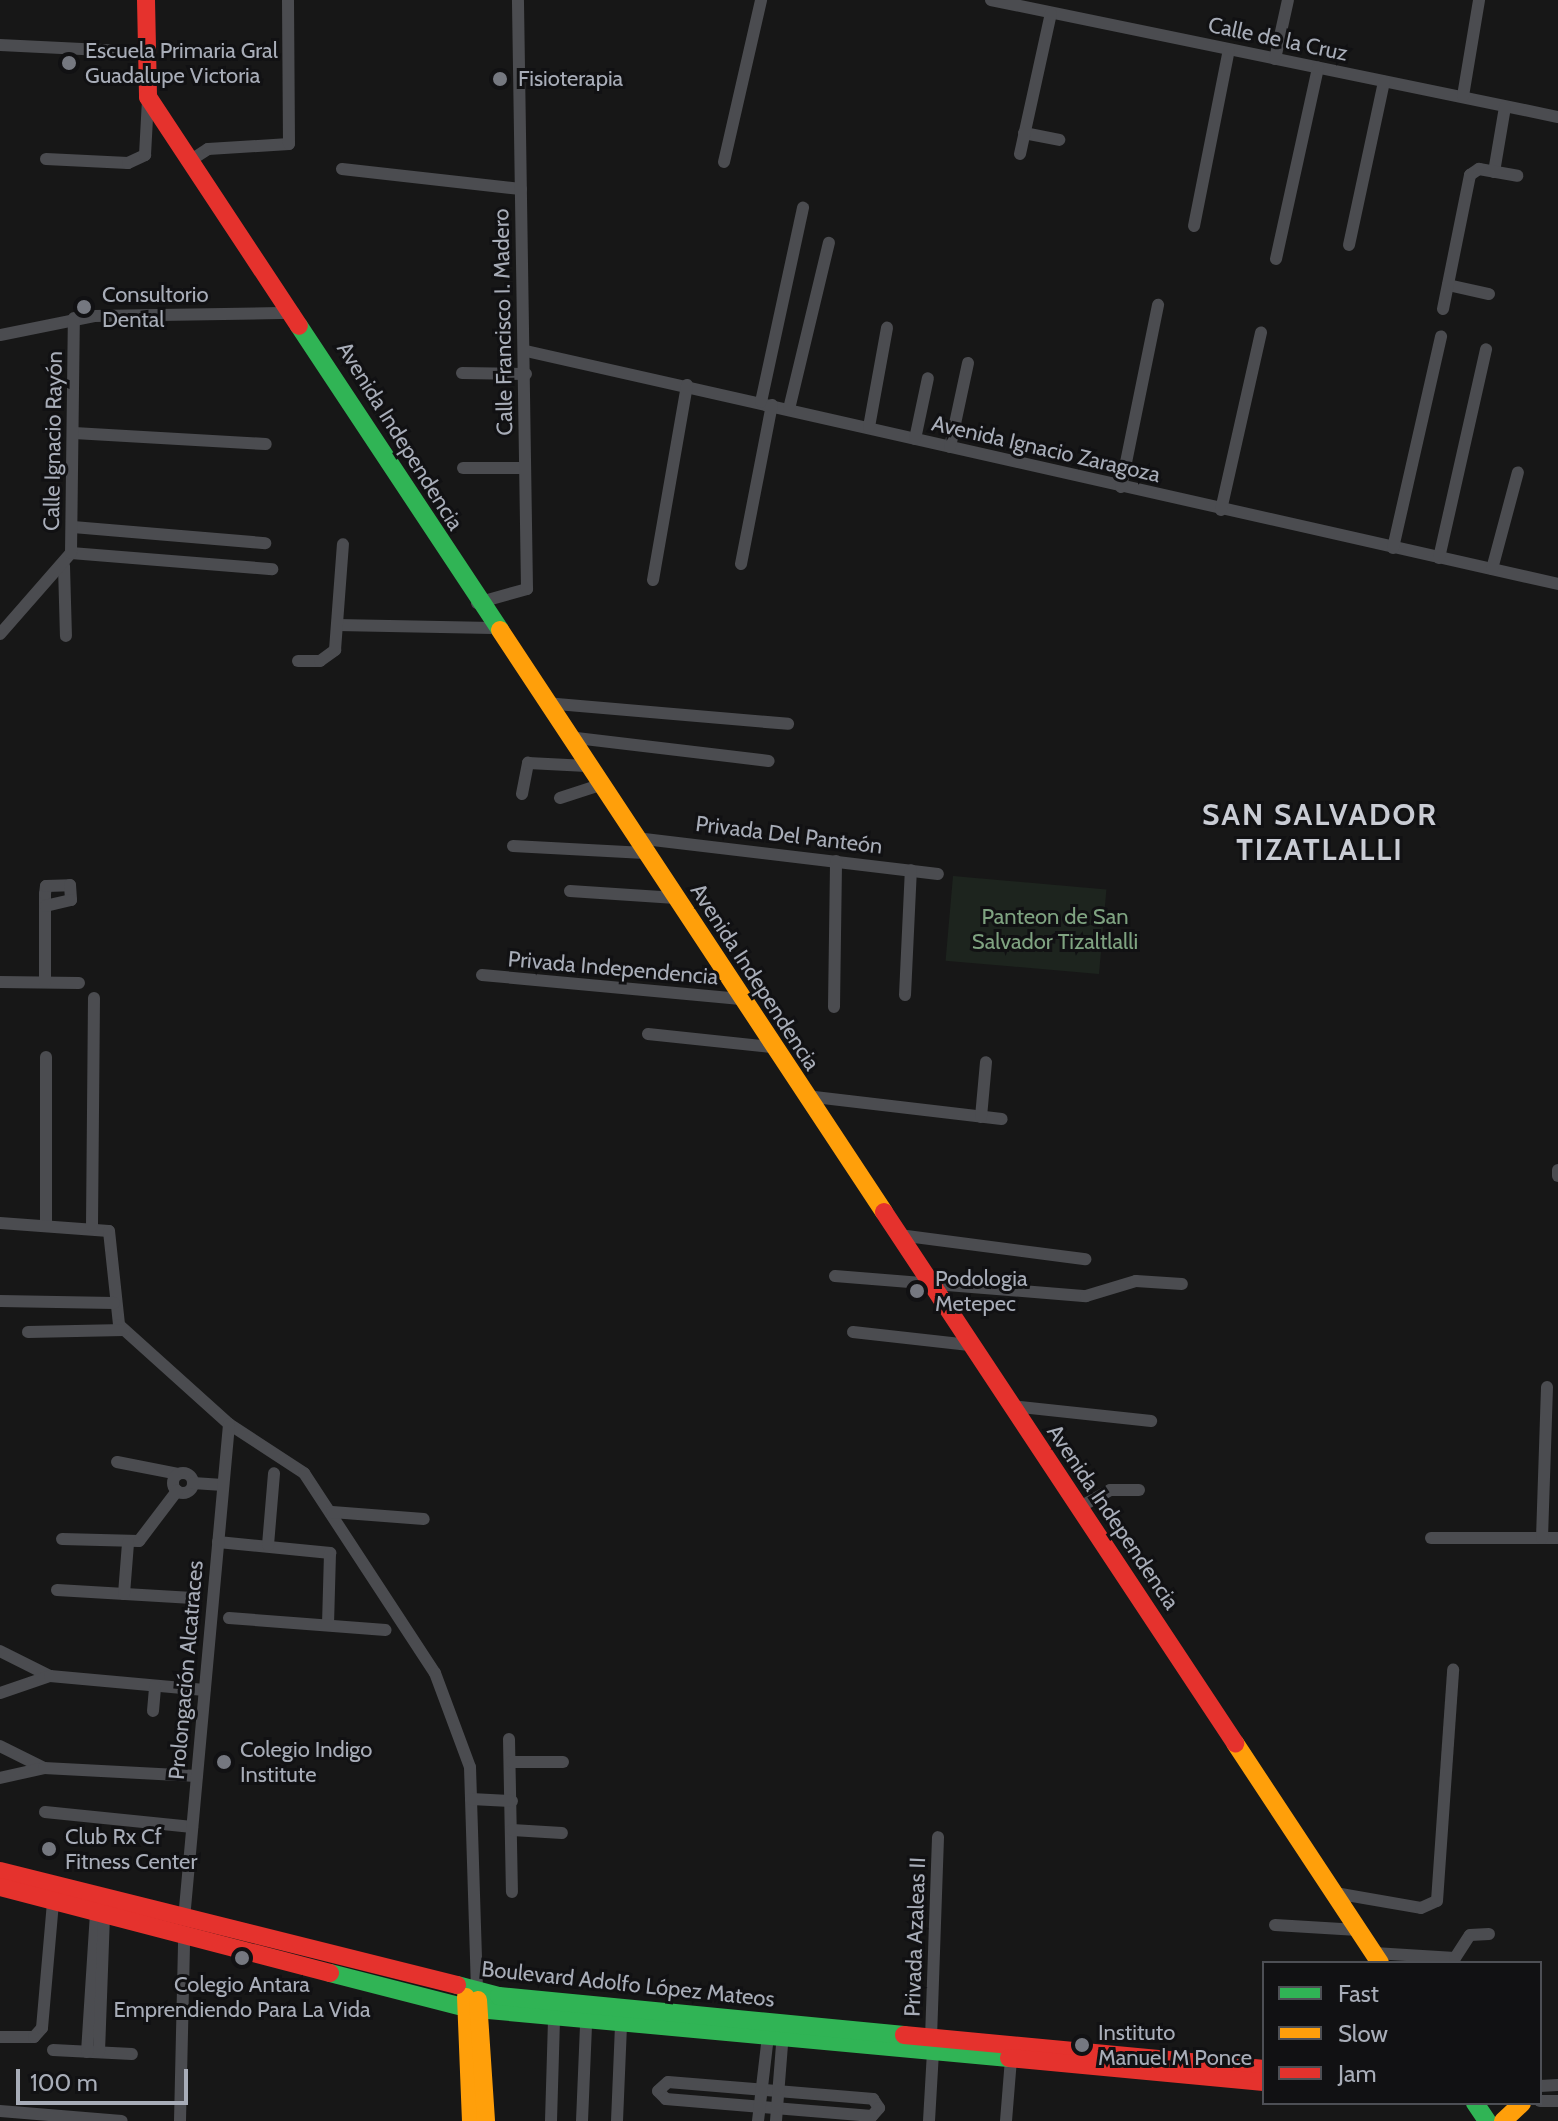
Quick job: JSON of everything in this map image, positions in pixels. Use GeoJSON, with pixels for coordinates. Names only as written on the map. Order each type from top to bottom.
{"type":"FeatureCollection","features":[{"type":"Feature","properties":{"kind":"street","name":"Avenida Independencia"},"geometry":{"type":"LineString","coordinates":[[146,0],[143,52],[148,97],[294,313],[493,628],[676,898],[927,1284],[1377,1958]]}},
{"type":"Feature","properties":{"kind":"street"},"geometry":{"type":"LineString","coordinates":[[191,160],[208,149],[289,144],[288,0]]}},
{"type":"Feature","properties":{"kind":"street","name":"Calle Francisco I. Madero"},"geometry":{"type":"LineString","coordinates":[[477,603],[526,591],[526,351],[518,0]]}},
{"type":"Feature","properties":{"kind":"street"},"geometry":{"type":"LineString","coordinates":[[724,162],[761,0]]}},
{"type":"Feature","properties":{"kind":"street","name":"Calle de la Cruz"},"geometry":{"type":"LineString","coordinates":[[991,0],[1558,117]]}},
{"type":"Feature","properties":{"kind":"street"},"geometry":{"type":"LineString","coordinates":[[1275,59],[1288,0]]}},
{"type":"Feature","properties":{"kind":"street"},"geometry":{"type":"LineString","coordinates":[[1463,96],[1479,0]]}},
{"type":"Feature","properties":{"kind":"street"},"geometry":{"type":"LineString","coordinates":[[1020,154],[1051,13]]}},
{"type":"Feature","properties":{"kind":"street"},"geometry":{"type":"LineString","coordinates":[[0,45],[143,52]]}},
{"type":"Feature","properties":{"kind":"street"},"geometry":{"type":"LineString","coordinates":[[1194,226],[1229,50]]}},
{"type":"Feature","properties":{"kind":"street"},"geometry":{"type":"LineString","coordinates":[[1276,259],[1318,68]]}},
{"type":"Feature","properties":{"kind":"street"},"geometry":{"type":"LineString","coordinates":[[1349,245],[1384,82]]}},
{"type":"Feature","properties":{"kind":"street"},"geometry":{"type":"LineString","coordinates":[[46,159],[128,163],[145,155],[148,97]]}},
{"type":"Feature","properties":{"kind":"street"},"geometry":{"type":"LineString","coordinates":[[1494,172],[1505,107]]}},
{"type":"Feature","properties":{"kind":"street"},"geometry":{"type":"LineString","coordinates":[[1024,133],[1059,140]]}},
{"type":"Feature","properties":{"kind":"street"},"geometry":{"type":"LineString","coordinates":[[342,169],[521,189]]}},
{"type":"Feature","properties":{"kind":"street"},"geometry":{"type":"LineString","coordinates":[[1443,309],[1470,175],[1494,172],[1517,176]]}},
{"type":"Feature","properties":{"kind":"street"},"geometry":{"type":"LineString","coordinates":[[741,564],[766,403],[803,207]]}},
{"type":"Feature","properties":{"kind":"street"},"geometry":{"type":"LineString","coordinates":[[789,409],[829,243]]}},
{"type":"Feature","properties":{"kind":"street"},"geometry":{"type":"LineString","coordinates":[[1448,285],[1489,294]]}},
{"type":"Feature","properties":{"kind":"street"},"geometry":{"type":"LineString","coordinates":[[1121,487],[1158,305]]}},
{"type":"Feature","properties":{"kind":"street"},"geometry":{"type":"LineString","coordinates":[[0,335],[74,318],[294,313]]}},
{"type":"Feature","properties":{"kind":"street","name":"Calle Ignacio Rayón"},"geometry":{"type":"LineString","coordinates":[[0,634],[64,566],[71,553],[74,318]]}},
{"type":"Feature","properties":{"kind":"street"},"geometry":{"type":"LineString","coordinates":[[869,427],[887,328]]}},
{"type":"Feature","properties":{"kind":"street"},"geometry":{"type":"LineString","coordinates":[[1221,510],[1261,332]]}},
{"type":"Feature","properties":{"kind":"street"},"geometry":{"type":"LineString","coordinates":[[1393,548],[1441,336]]}},
{"type":"Feature","properties":{"kind":"street"},"geometry":{"type":"LineString","coordinates":[[1439,558],[1486,349]]}},
{"type":"Feature","properties":{"kind":"street","name":"Avenida Ignacio Zaragoza"},"geometry":{"type":"LineString","coordinates":[[526,351],[1558,584]]}},
{"type":"Feature","properties":{"kind":"street"},"geometry":{"type":"LineString","coordinates":[[950,447],[968,363]]}},
{"type":"Feature","properties":{"kind":"street"},"geometry":{"type":"LineString","coordinates":[[462,373],[526,374]]}},
{"type":"Feature","properties":{"kind":"street"},"geometry":{"type":"LineString","coordinates":[[915,439],[928,378]]}},
{"type":"Feature","properties":{"kind":"street"},"geometry":{"type":"LineString","coordinates":[[653,580],[687,385]]}},
{"type":"Feature","properties":{"kind":"street"},"geometry":{"type":"LineString","coordinates":[[74,433],[266,444]]}},
{"type":"Feature","properties":{"kind":"street"},"geometry":{"type":"LineString","coordinates":[[463,468],[525,468]]}},
{"type":"Feature","properties":{"kind":"street"},"geometry":{"type":"LineString","coordinates":[[1492,569],[1518,472]]}},
{"type":"Feature","properties":{"kind":"street"},"geometry":{"type":"LineString","coordinates":[[73,527],[265,543]]}},
{"type":"Feature","properties":{"kind":"street"},"geometry":{"type":"LineString","coordinates":[[298,661],[330,657],[337,625],[343,544]]}},
{"type":"Feature","properties":{"kind":"street"},"geometry":{"type":"LineString","coordinates":[[71,553],[272,569]]}},
{"type":"Feature","properties":{"kind":"street"},"geometry":{"type":"LineString","coordinates":[[64,566],[66,636]]}},
{"type":"Feature","properties":{"kind":"street"},"geometry":{"type":"LineString","coordinates":[[337,625],[493,628]]}},
{"type":"Feature","properties":{"kind":"street"},"geometry":{"type":"LineString","coordinates":[[544,703],[788,724]]}},
{"type":"Feature","properties":{"kind":"street"},"geometry":{"type":"LineString","coordinates":[[568,737],[769,761]]}},
{"type":"Feature","properties":{"kind":"street"},"geometry":{"type":"LineString","coordinates":[[522,794],[528,763],[587,766]]}},
{"type":"Feature","properties":{"kind":"street"},"geometry":{"type":"LineString","coordinates":[[560,798],[600,785]]}},
{"type":"Feature","properties":{"kind":"street","name":"Privada Del Panteón"},"geometry":{"type":"LineString","coordinates":[[513,846],[640,845],[836,861],[938,874]]}},
{"type":"Feature","properties":{"kind":"street"},"geometry":{"type":"LineString","coordinates":[[834,1007],[836,861]]}},
{"type":"Feature","properties":{"kind":"street"},"geometry":{"type":"LineString","coordinates":[[905,995],[911,870]]}},
{"type":"Feature","properties":{"kind":"street"},"geometry":{"type":"LineString","coordinates":[[570,891],[676,898]]}},
{"type":"Feature","properties":{"kind":"street"},"geometry":{"type":"LineString","coordinates":[[45,982],[46,906]]}},
{"type":"Feature","properties":{"kind":"street","name":"Privada Independencia"},"geometry":{"type":"LineString","coordinates":[[482,975],[741,999]]}},
{"type":"Feature","properties":{"kind":"street"},"geometry":{"type":"LineString","coordinates":[[0,982],[79,983]]}},
{"type":"Feature","properties":{"kind":"street"},"geometry":{"type":"LineString","coordinates":[[92,1226],[94,998]]}},
{"type":"Feature","properties":{"kind":"street"},"geometry":{"type":"LineString","coordinates":[[648,1034],[771,1047]]}},
{"type":"Feature","properties":{"kind":"street"},"geometry":{"type":"LineString","coordinates":[[46,1057],[46,1225]]}},
{"type":"Feature","properties":{"kind":"street"},"geometry":{"type":"LineString","coordinates":[[981,1117],[986,1062]]}},
{"type":"Feature","properties":{"kind":"street"},"geometry":{"type":"LineString","coordinates":[[803,1096],[1002,1119]]}},
{"type":"Feature","properties":{"kind":"street"},"geometry":{"type":"LineString","coordinates":[[1558,1170],[1558,1176]]}},
{"type":"Feature","properties":{"kind":"street"},"geometry":{"type":"LineString","coordinates":[[0,1223],[92,1226],[109,1231],[114,1244],[114,1303],[124,1330],[229,1424],[295,1465],[332,1512],[450,1701],[468,1756],[471,1799],[471,2121]]}},
{"type":"Feature","properties":{"kind":"street"},"geometry":{"type":"LineString","coordinates":[[895,1235],[1085,1259]]}},
{"type":"Feature","properties":{"kind":"street"},"geometry":{"type":"LineString","coordinates":[[835,1276],[1086,1296],[1136,1281],[1182,1284]]}},
{"type":"Feature","properties":{"kind":"street"},"geometry":{"type":"LineString","coordinates":[[0,1301],[114,1303]]}},
{"type":"Feature","properties":{"kind":"street"},"geometry":{"type":"LineString","coordinates":[[28,1332],[124,1330]]}},
{"type":"Feature","properties":{"kind":"street"},"geometry":{"type":"LineString","coordinates":[[853,1332],[969,1345]]}},
{"type":"Feature","properties":{"kind":"street"},"geometry":{"type":"LineString","coordinates":[[1542,1538],[1547,1387]]}},
{"type":"Feature","properties":{"kind":"street"},"geometry":{"type":"LineString","coordinates":[[1010,1406],[1151,1421]]}},
{"type":"Feature","properties":{"kind":"street","name":"Prolongación Alcatraces"},"geometry":{"type":"LineString","coordinates":[[180,2121],[184,1928],[229,1424]]}},
{"type":"Feature","properties":{"kind":"street"},"geometry":{"type":"LineString","coordinates":[[117,1462],[178,1474],[193,1483],[223,1485]]}},
{"type":"Feature","properties":{"kind":"street"},"geometry":{"type":"LineString","coordinates":[[268,1545],[274,1473]]}},
{"type":"Feature","properties":{"kind":"street"},"geometry":{"type":"LineString","coordinates":[[62,1539],[128,1543],[147,1537],[177,1491],[178,1474]]}},
{"type":"Feature","properties":{"kind":"street"},"geometry":{"type":"LineString","coordinates":[[177,1491],[193,1483]]}},
{"type":"Feature","properties":{"kind":"street"},"geometry":{"type":"LineString","coordinates":[[1078,1508],[1110,1490],[1139,1490]]}},
{"type":"Feature","properties":{"kind":"street"},"geometry":{"type":"LineString","coordinates":[[332,1512],[424,1519]]}},
{"type":"Feature","properties":{"kind":"street"},"geometry":{"type":"LineString","coordinates":[[1431,1538],[1558,1538]]}},
{"type":"Feature","properties":{"kind":"street"},"geometry":{"type":"LineString","coordinates":[[218,1542],[330,1553],[328,1625]]}},
{"type":"Feature","properties":{"kind":"street"},"geometry":{"type":"LineString","coordinates":[[124,1594],[128,1543]]}},
{"type":"Feature","properties":{"kind":"street"},"geometry":{"type":"LineString","coordinates":[[57,1590],[193,1598]]}},
{"type":"Feature","properties":{"kind":"street"},"geometry":{"type":"LineString","coordinates":[[229,1618],[386,1630]]}},
{"type":"Feature","properties":{"kind":"street"},"geometry":{"type":"LineString","coordinates":[[0,1651],[50,1676],[204,1690]]}},
{"type":"Feature","properties":{"kind":"street"},"geometry":{"type":"LineString","coordinates":[[1335,1893],[1421,1908],[1437,1901],[1453,1670]]}},
{"type":"Feature","properties":{"kind":"street"},"geometry":{"type":"LineString","coordinates":[[0,1693],[50,1676]]}},
{"type":"Feature","properties":{"kind":"street"},"geometry":{"type":"LineString","coordinates":[[153,1711],[155,1686]]}},
{"type":"Feature","properties":{"kind":"street"},"geometry":{"type":"LineString","coordinates":[[509,1739],[512,1892]]}},
{"type":"Feature","properties":{"kind":"street"},"geometry":{"type":"LineString","coordinates":[[0,1746],[44,1768]]}},
{"type":"Feature","properties":{"kind":"street"},"geometry":{"type":"LineString","coordinates":[[511,1762],[563,1762]]}},
{"type":"Feature","properties":{"kind":"street"},"geometry":{"type":"LineString","coordinates":[[0,1778],[44,1768],[197,1776]]}},
{"type":"Feature","properties":{"kind":"street"},"geometry":{"type":"LineString","coordinates":[[471,1799],[512,1801]]}},
{"type":"Feature","properties":{"kind":"street"},"geometry":{"type":"LineString","coordinates":[[45,1812],[192,1827]]}},
{"type":"Feature","properties":{"kind":"street"},"geometry":{"type":"LineString","coordinates":[[512,1830],[562,1833]]}},
{"type":"Feature","properties":{"kind":"street","name":"Privada Azaleas II"},"geometry":{"type":"LineString","coordinates":[[929,2121],[938,1837]]}},
{"type":"Feature","properties":{"kind":"street","name":"Boulevard Adolfo López Mateos"},"geometry":{"type":"LineString","coordinates":[[0,1871],[184,1928],[472,1995],[554,2020],[621,2027],[778,2033],[1262,2069]]}},
{"type":"Feature","properties":{"kind":"street","name":"Boulevard Adolfo López Mateos"},"geometry":{"type":"LineString","coordinates":[[0,1887],[100,1915],[184,1928]]}},
{"type":"Feature","properties":{"kind":"street"},"geometry":{"type":"LineString","coordinates":[[0,2037],[39,2034],[53,1902]]}},
{"type":"Feature","properties":{"kind":"street"},"geometry":{"type":"LineString","coordinates":[[93,2052],[100,1915]]}},
{"type":"Feature","properties":{"kind":"street"},"geometry":{"type":"LineString","coordinates":[[1275,1925],[1358,1930]]}},
{"type":"Feature","properties":{"kind":"street"},"geometry":{"type":"LineString","coordinates":[[1377,1958],[1461,1959],[1470,1935],[1489,1934]]}},
{"type":"Feature","properties":{"kind":"street"},"geometry":{"type":"LineString","coordinates":[[472,1995],[486,2121]]}},
{"type":"Feature","properties":{"kind":"street","name":"Boulevard Adolfo López Mateos"},"geometry":{"type":"LineString","coordinates":[[472,1995],[778,2033]]}},
{"type":"Feature","properties":{"kind":"street"},"geometry":{"type":"LineString","coordinates":[[551,2121],[554,2020]]}},
{"type":"Feature","properties":{"kind":"street"},"geometry":{"type":"LineString","coordinates":[[582,2121],[586,2024]]}},
{"type":"Feature","properties":{"kind":"street"},"geometry":{"type":"LineString","coordinates":[[617,2121],[621,2027]]}},
{"type":"Feature","properties":{"kind":"street"},"geometry":{"type":"LineString","coordinates":[[758,2121],[778,2033]]}},
{"type":"Feature","properties":{"kind":"street"},"geometry":{"type":"LineString","coordinates":[[776,2114],[778,2033]]}},
{"type":"Feature","properties":{"kind":"street","name":"Boulevard Adolfo López Mateos"},"geometry":{"type":"LineString","coordinates":[[932,2045],[1011,2059],[1262,2082]]}},
{"type":"Feature","properties":{"kind":"street"},"geometry":{"type":"LineString","coordinates":[[53,2050],[132,2054]]}},
{"type":"Feature","properties":{"kind":"street"},"geometry":{"type":"LineString","coordinates":[[1006,2121],[1011,2059]]}},
{"type":"Feature","properties":{"kind":"street"},"geometry":{"type":"LineString","coordinates":[[659,2087],[764,2091],[778,2092],[873,2099],[879,2108],[872,2116],[776,2114],[759,2107],[666,2099],[659,2087]]}},
{"type":"Feature","properties":{"kind":"street"},"geometry":{"type":"LineString","coordinates":[[1503,2121],[1520,2105]]}},
{"type":"Feature","properties":{"kind":"street"},"geometry":{"type":"LineString","coordinates":[[0,2111],[122,2121]]}},
{"type":"Feature","properties":{"kind":"green space","name":"Panteon de San Salvador Tizaltlalli"},"geometry":{"type":"Polygon","coordinates":[[[953,876],[1106,889],[1099,974],[946,961],[953,876]]]}},
{"type":"Feature","properties":{"kind":"traffic: fast"},"geometry":{"type":"LineString","coordinates":[[299,326],[500,630]]}},
{"type":"Feature","properties":{"kind":"traffic: fast"},"geometry":{"type":"LineString","coordinates":[[330,1973],[466,2008],[1009,2058]]}},
{"type":"Feature","properties":{"kind":"traffic: fast"},"geometry":{"type":"LineString","coordinates":[[457,1985],[499,1996],[904,2035]]}},
{"type":"Feature","properties":{"kind":"traffic: fast"},"geometry":{"type":"LineString","coordinates":[[1476,2105],[1487,2121]]}},
{"type":"Feature","properties":{"kind":"traffic: slow"},"geometry":{"type":"LineString","coordinates":[[500,630],[884,1212]]}},
{"type":"Feature","properties":{"kind":"traffic: slow"},"geometry":{"type":"LineString","coordinates":[[1235,1743],[1379,1961]]}},
{"type":"Feature","properties":{"kind":"traffic: slow"},"geometry":{"type":"LineString","coordinates":[[466,1997],[471,2121]]}},
{"type":"Feature","properties":{"kind":"traffic: slow"},"geometry":{"type":"LineString","coordinates":[[478,2000],[486,2121]]}},
{"type":"Feature","properties":{"kind":"traffic: slow"},"geometry":{"type":"LineString","coordinates":[[1503,2121],[1520,2105]]}},
{"type":"Feature","properties":{"kind":"traffic: jam"},"geometry":{"type":"LineString","coordinates":[[146,0],[148,97],[299,326]]}},
{"type":"Feature","properties":{"kind":"traffic: jam"},"geometry":{"type":"LineString","coordinates":[[884,1212],[1235,1743]]}},
{"type":"Feature","properties":{"kind":"traffic: jam"},"geometry":{"type":"LineString","coordinates":[[0,1871],[457,1985]]}},
{"type":"Feature","properties":{"kind":"traffic: jam"},"geometry":{"type":"LineString","coordinates":[[0,1887],[330,1973]]}},
{"type":"Feature","properties":{"kind":"traffic: jam"},"geometry":{"type":"LineString","coordinates":[[904,2035],[1262,2069]]}},
{"type":"Feature","properties":{"kind":"traffic: jam"},"geometry":{"type":"LineString","coordinates":[[1009,2058],[1262,2082]]}},
{"type":"Feature","properties":{"kind":"place","name":"Escuela Primaria Gral Guadalupe Victoria"},"geometry":{"type":"Point","coordinates":[69,63]}},
{"type":"Feature","properties":{"kind":"place","name":"Fisioterapia"},"geometry":{"type":"Point","coordinates":[500,79]}},
{"type":"Feature","properties":{"kind":"place","name":"Consultorio Dental"},"geometry":{"type":"Point","coordinates":[84,307]}},
{"type":"Feature","properties":{"kind":"place","name":"Podologia Metepec"},"geometry":{"type":"Point","coordinates":[917,1291]}},
{"type":"Feature","properties":{"kind":"place","name":"Colegio Indigo Institute"},"geometry":{"type":"Point","coordinates":[224,1762]}},
{"type":"Feature","properties":{"kind":"place","name":"Club Rx Cf Fitness Center"},"geometry":{"type":"Point","coordinates":[49,1849]}},
{"type":"Feature","properties":{"kind":"place","name":"Colegio Antara Emprendiendo Para La Vida"},"geometry":{"type":"Point","coordinates":[242,1958]}},
{"type":"Feature","properties":{"kind":"place","name":"Instituto Manuel M Ponce"},"geometry":{"type":"Point","coordinates":[1082,2045]}},
{"type":"Feature","properties":{"kind":"district","name":"SAN SALVADOR TIZATLALLI"},"geometry":{"type":"Point","coordinates":[1320,832]}}]}
